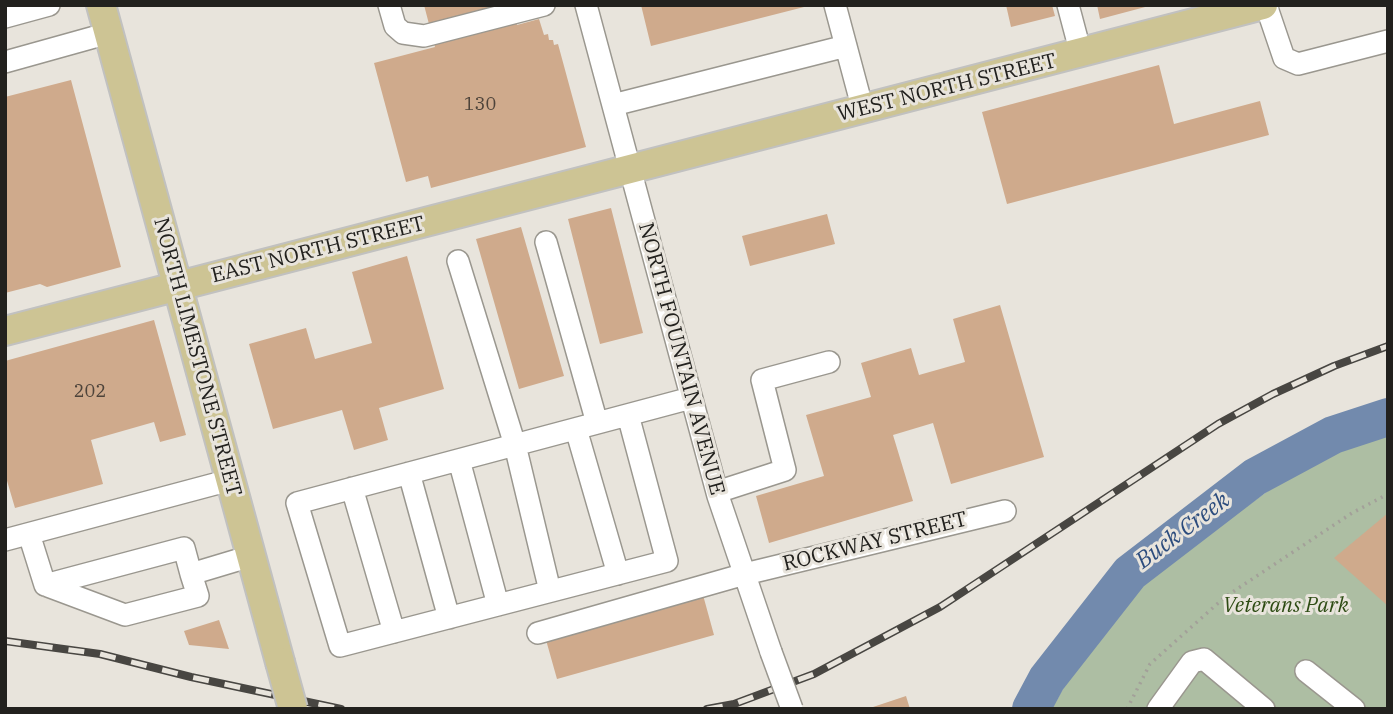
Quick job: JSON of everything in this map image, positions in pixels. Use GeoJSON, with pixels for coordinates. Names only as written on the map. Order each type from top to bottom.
{"type":"FeatureCollection","features":[{"type":"Feature","properties":{"kind":"main road","name":"NORTH LIMESTONE STREET"},"geometry":{"type":"LineString","coordinates":[[102,5],[293,709]]}},
{"type":"Feature","properties":{"kind":"main road","name":"WEST NORTH STREET"},"geometry":{"type":"LineString","coordinates":[[630,170],[1265,5]]}},
{"type":"Feature","properties":{"kind":"main road","name":"EAST NORTH STREET"},"geometry":{"type":"LineString","coordinates":[[5,331],[630,170]]}},
{"type":"Feature","properties":{"kind":"street"},"geometry":{"type":"LineString","coordinates":[[5,17],[49,5]]}},
{"type":"Feature","properties":{"kind":"street"},"geometry":{"type":"LineString","coordinates":[[388,5],[395,26],[403,33],[424,36],[544,5]]}},
{"type":"Feature","properties":{"kind":"street","name":"NORTH FOUNTAIN AVENUE"},"geometry":{"type":"LineString","coordinates":[[586,5],[717,492],[792,709]]}},
{"type":"Feature","properties":{"kind":"street"},"geometry":{"type":"LineString","coordinates":[[835,5],[863,110]]}},
{"type":"Feature","properties":{"kind":"street"},"geometry":{"type":"LineString","coordinates":[[1069,5],[1082,54]]}},
{"type":"Feature","properties":{"kind":"street"},"geometry":{"type":"LineString","coordinates":[[1265,5],[1284,58],[1298,64],[1388,41]]}},
{"type":"Feature","properties":{"kind":"street"},"geometry":{"type":"LineString","coordinates":[[5,62],[109,33]]}},
{"type":"Feature","properties":{"kind":"street"},"geometry":{"type":"LineString","coordinates":[[613,105],[846,46]]}},
{"type":"Feature","properties":{"kind":"street"},"geometry":{"type":"LineString","coordinates":[[546,242],[597,423]]}},
{"type":"Feature","properties":{"kind":"street"},"geometry":{"type":"LineString","coordinates":[[458,261],[515,445],[551,591]]}},
{"type":"Feature","properties":{"kind":"street"},"geometry":{"type":"LineString","coordinates":[[717,492],[785,470],[762,380],[829,362]]}},
{"type":"Feature","properties":{"kind":"street"},"geometry":{"type":"LineString","coordinates":[[628,415],[667,561],[340,646],[297,503],[691,398]]}},
{"type":"Feature","properties":{"kind":"street"},"geometry":{"type":"LineString","coordinates":[[576,429],[618,574]]}},
{"type":"Feature","properties":{"kind":"street"},"geometry":{"type":"LineString","coordinates":[[459,460],[498,605]]}},
{"type":"Feature","properties":{"kind":"street"},"geometry":{"type":"LineString","coordinates":[[409,473],[449,618]]}},
{"type":"Feature","properties":{"kind":"street"},"geometry":{"type":"LineString","coordinates":[[5,540],[230,480]]}},
{"type":"Feature","properties":{"kind":"street"},"geometry":{"type":"LineString","coordinates":[[352,488],[394,632]]}},
{"type":"Feature","properties":{"kind":"street","name":"ROCKWAY STREET"},"geometry":{"type":"LineString","coordinates":[[538,633],[745,574],[1005,511]]}},
{"type":"Feature","properties":{"kind":"street"},"geometry":{"type":"LineString","coordinates":[[29,534],[45,585]]}},
{"type":"Feature","properties":{"kind":"street"},"geometry":{"type":"LineString","coordinates":[[184,548],[198,596],[125,615],[45,585],[184,548]]}},
{"type":"Feature","properties":{"kind":"street"},"geometry":{"type":"LineString","coordinates":[[191,574],[251,556]]}},
{"type":"Feature","properties":{"kind":"street"},"geometry":{"type":"LineString","coordinates":[[1158,709],[1192,662],[1205,659],[1264,709]]}},
{"type":"Feature","properties":{"kind":"street"},"geometry":{"type":"LineString","coordinates":[[1306,671],[1354,709]]}},
{"type":"Feature","properties":{"kind":"path"},"geometry":{"type":"LineString","coordinates":[[1127,709],[1150,664],[1224,597],[1352,513],[1388,494]]}},
{"type":"Feature","properties":{"kind":"green space","name":"Veterans Park"},"geometry":{"type":"Polygon","coordinates":[[[1388,434],[1388,709],[1052,709],[1064,687],[1135,587],[1279,483],[1355,442],[1388,434]]]}},
{"type":"Feature","properties":{"kind":"building"},"geometry":{"type":"Polygon","coordinates":[[[424,5],[494,5],[495,9],[517,25],[539,19],[544,35],[548,34],[554,45],[558,44],[586,147],[431,188],[428,176],[406,182],[374,63],[435,47],[424,5]]]}},
{"type":"Feature","properties":{"kind":"building"},"geometry":{"type":"Polygon","coordinates":[[[641,5],[808,5],[808,6],[651,46],[641,5]]]}},
{"type":"Feature","properties":{"kind":"building"},"geometry":{"type":"Polygon","coordinates":[[[1006,5],[1052,5],[1055,16],[1011,27],[1006,5]]]}},
{"type":"Feature","properties":{"kind":"building"},"geometry":{"type":"Polygon","coordinates":[[[1097,5],[1149,5],[1149,6],[1100,19],[1097,5]]]}},
{"type":"Feature","properties":{"kind":"building"},"geometry":{"type":"Polygon","coordinates":[[[1159,65],[1174,124],[1260,101],[1269,135],[1007,204],[982,112],[1159,65]]]}},
{"type":"Feature","properties":{"kind":"building"},"geometry":{"type":"Polygon","coordinates":[[[71,80],[121,267],[47,287],[40,284],[5,293],[5,97],[71,80]]]}},
{"type":"Feature","properties":{"kind":"building"},"geometry":{"type":"Polygon","coordinates":[[[611,208],[643,333],[600,344],[568,219],[611,208]]]}},
{"type":"Feature","properties":{"kind":"building"},"geometry":{"type":"Polygon","coordinates":[[[827,214],[835,244],[750,266],[742,236],[827,214]]]}},
{"type":"Feature","properties":{"kind":"building"},"geometry":{"type":"Polygon","coordinates":[[[521,227],[564,376],[519,389],[476,239],[521,227]]]}},
{"type":"Feature","properties":{"kind":"building"},"geometry":{"type":"Polygon","coordinates":[[[407,256],[444,389],[379,408],[388,440],[354,450],[342,410],[273,429],[249,344],[306,328],[315,359],[372,343],[352,272],[407,256]]]}},
{"type":"Feature","properties":{"kind":"building"},"geometry":{"type":"Polygon","coordinates":[[[1000,305],[1044,457],[951,484],[933,423],[893,435],[913,501],[769,543],[756,496],[824,476],[806,415],[871,397],[861,363],[911,348],[919,375],[965,362],[953,319],[1000,305]]]}},
{"type":"Feature","properties":{"kind":"building"},"geometry":{"type":"Polygon","coordinates":[[[154,320],[186,435],[160,442],[154,422],[91,440],[103,484],[15,508],[5,474],[5,361],[154,320]]]}},
{"type":"Feature","properties":{"kind":"building"},"geometry":{"type":"Polygon","coordinates":[[[1388,513],[1388,606],[1334,558],[1388,513]]]}},
{"type":"Feature","properties":{"kind":"building"},"geometry":{"type":"Polygon","coordinates":[[[703,595],[714,635],[557,679],[546,640],[703,595]]]}},
{"type":"Feature","properties":{"kind":"building"},"geometry":{"type":"Polygon","coordinates":[[[219,620],[229,649],[189,645],[184,631],[219,620]]]}},
{"type":"Feature","properties":{"kind":"building"},"geometry":{"type":"Polygon","coordinates":[[[906,696],[910,709],[870,709],[870,708],[906,696]]]}},
{"type":"Feature","properties":{"kind":"waterway","name":"Buck Creek"},"geometry":{"type":"LineString","coordinates":[[1031,709],[1047,679],[1130,573],[1255,477],[1333,435],[1388,417]]}},
{"type":"Feature","properties":{"kind":"railway"},"geometry":{"type":"LineString","coordinates":[[707,709],[734,704],[814,674],[940,607],[1218,424],[1273,394],[1334,366],[1388,346]]}},
{"type":"Feature","properties":{"kind":"railway"},"geometry":{"type":"LineString","coordinates":[[5,641],[100,654],[191,677],[341,709]]}}]}
